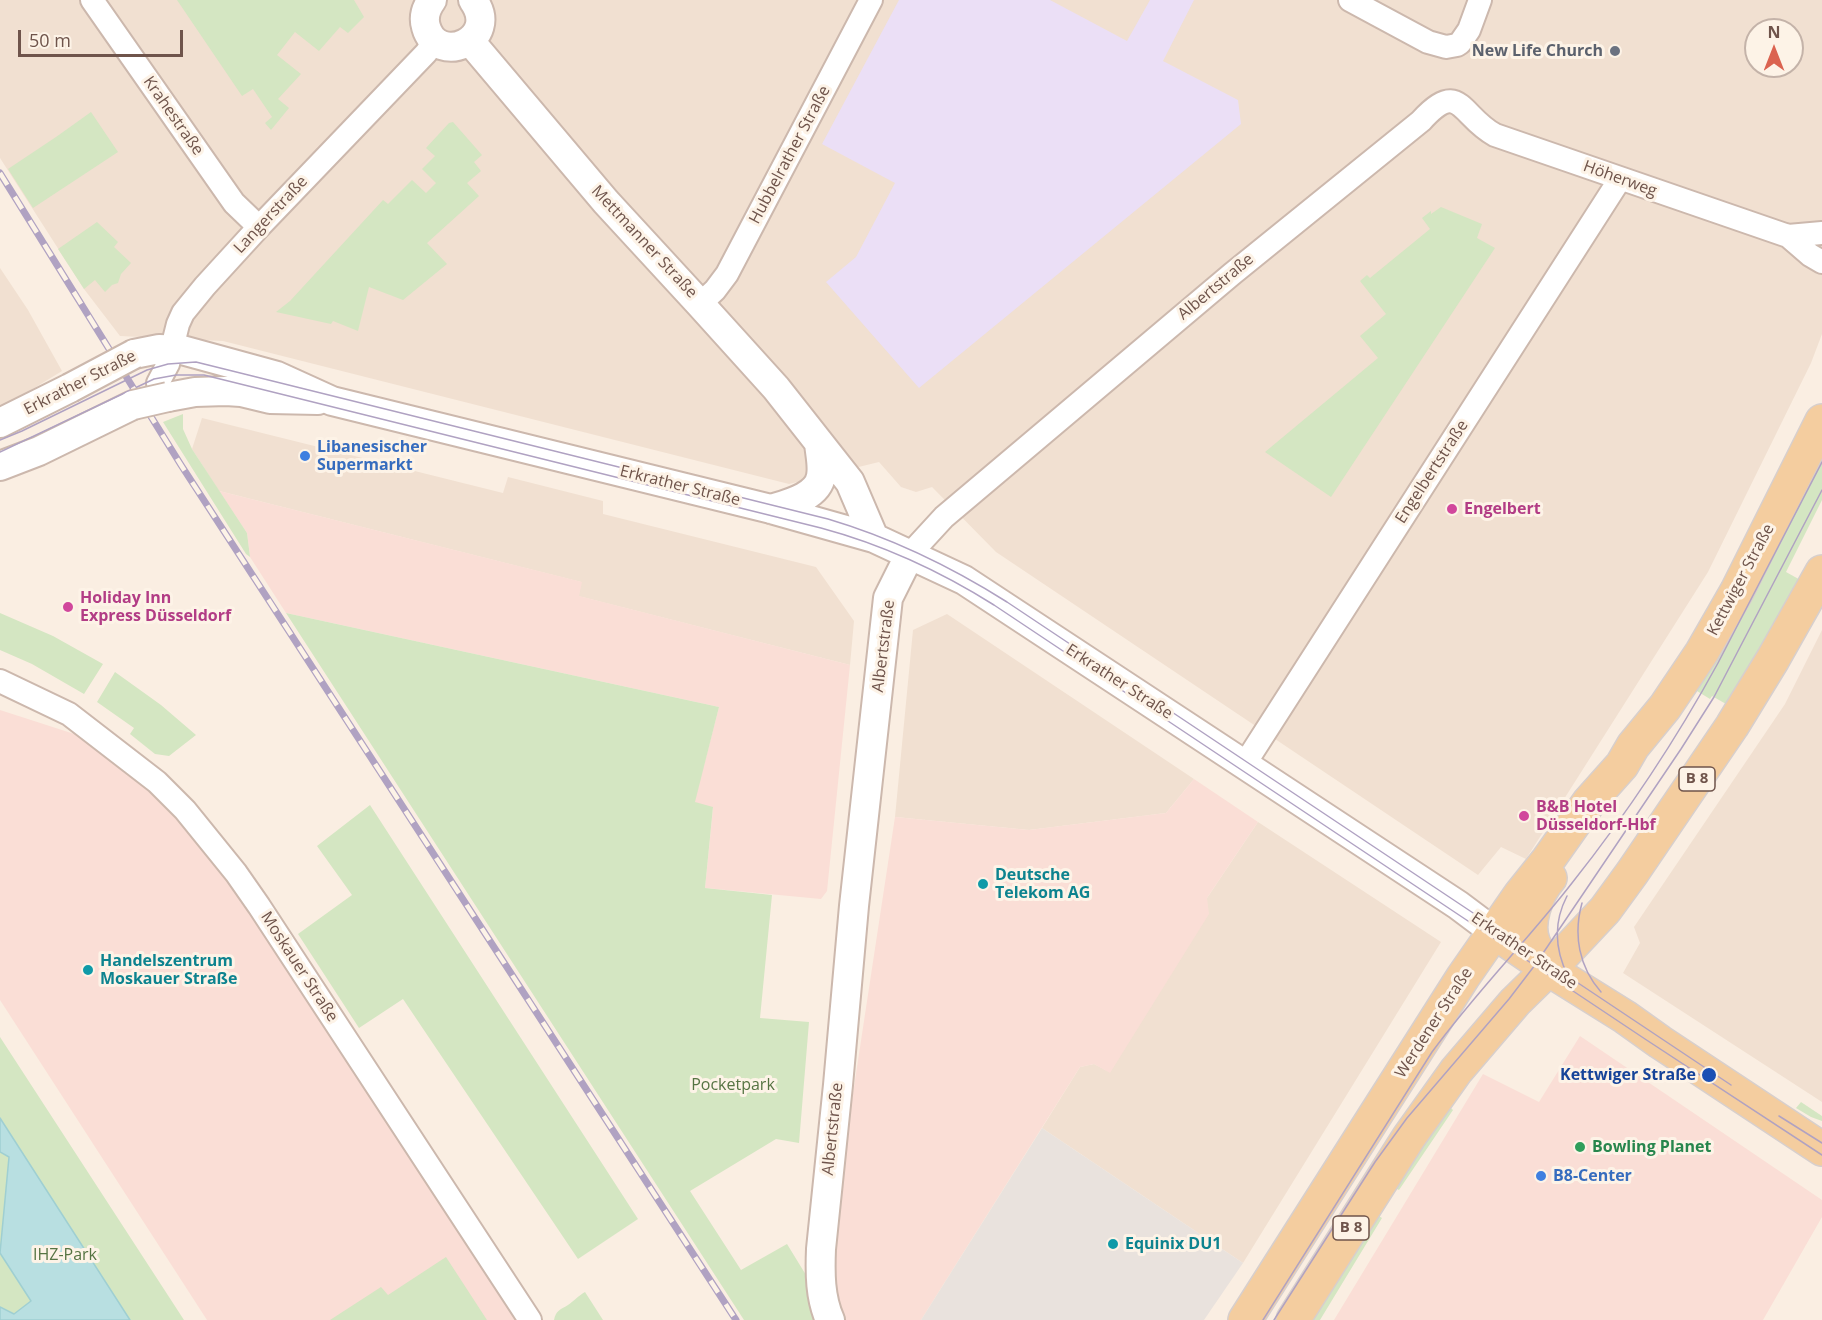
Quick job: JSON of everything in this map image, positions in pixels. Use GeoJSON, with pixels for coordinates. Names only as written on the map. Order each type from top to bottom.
{"type":"FeatureCollection","features":[{"type":"Feature","properties":{"kind":"main road","name":"Kettwiger Straße"},"geometry":{"type":"LineString","coordinates":[[1494,932],[1589,802],[1622,765],[1633,746],[1665,707],[1720,622],[1774,520],[1822,421]]}},
{"type":"Feature","properties":{"kind":"main road","name":"B 8"},"geometry":{"type":"LineString","coordinates":[[1548,969],[1605,910],[1639,864],[1732,726],[1822,572]]}},
{"type":"Feature","properties":{"kind":"main road"},"geometry":{"type":"LineString","coordinates":[[1548,969],[1534,944],[1531,933],[1536,902],[1546,882],[1563,863],[1602,807],[1622,765]]}},
{"type":"Feature","properties":{"kind":"main road","name":"Erkrather Straße"},"geometry":{"type":"LineString","coordinates":[[1494,932],[1822,1149]]}},
{"type":"Feature","properties":{"kind":"main road","name":"Werdener Straße"},"geometry":{"type":"LineString","coordinates":[[1245,1320],[1494,932],[1510,956],[1514,972],[1509,983],[1487,1011],[1428,1080],[1409,1137]]}},
{"type":"Feature","properties":{"kind":"main road","name":"Werdener Straße"},"geometry":{"type":"LineString","coordinates":[[1293,1320],[1409,1137],[1456,1071],[1515,1002],[1548,969]]}},
{"type":"Feature","properties":{"kind":"street","name":"Krahestraße"},"geometry":{"type":"LineString","coordinates":[[92,0],[234,203],[259,227]]}},
{"type":"Feature","properties":{"kind":"street"},"geometry":{"type":"LineString","coordinates":[[432,0],[426,12],[425,24],[435,41],[453,47],[470,41],[476,35],[480,22],[478,7],[474,0]]}},
{"type":"Feature","properties":{"kind":"street","name":"Hubbelrather Straße"},"geometry":{"type":"LineString","coordinates":[[700,304],[727,274],[871,0]]}},
{"type":"Feature","properties":{"kind":"street"},"geometry":{"type":"LineString","coordinates":[[1350,0],[1428,42],[1446,47],[1457,45],[1469,30],[1480,0]]}},
{"type":"Feature","properties":{"kind":"street","name":"Langerstraße"},"geometry":{"type":"LineString","coordinates":[[163,390],[171,350],[183,313],[259,227],[435,41]]}},
{"type":"Feature","properties":{"kind":"street","name":"Mettmanner Straße"},"geometry":{"type":"LineString","coordinates":[[470,41],[606,202],[776,388],[850,482],[874,538]]}},
{"type":"Feature","properties":{"kind":"street","name":"Höherweg"},"geometry":{"type":"LineString","coordinates":[[1434,107],[1444,101],[1462,105],[1484,129],[1495,135],[1788,236],[1822,262]]}},
{"type":"Feature","properties":{"kind":"street","name":"Albertstraße"},"geometry":{"type":"LineString","coordinates":[[830,1320],[822,1292],[821,1249],[854,906],[888,598],[910,554],[944,517],[1232,274],[1421,121],[1434,107]]}},
{"type":"Feature","properties":{"kind":"street","name":"Engelbertstraße"},"geometry":{"type":"LineString","coordinates":[[1244,765],[1620,179]]}},
{"type":"Feature","properties":{"kind":"street","name":"Höherweg"},"geometry":{"type":"LineString","coordinates":[[1788,236],[1822,233]]}},
{"type":"Feature","properties":{"kind":"street","name":"Erkrather Straße"},"geometry":{"type":"LineString","coordinates":[[0,423],[134,354],[159,349],[182,350],[277,376],[332,400],[771,509],[874,538],[964,580],[1458,905],[1494,932]]}},
{"type":"Feature","properties":{"kind":"street","name":"Erkrather Straße"},"geometry":{"type":"LineString","coordinates":[[0,466],[39,451],[163,390],[226,391],[270,399],[332,400]]}},
{"type":"Feature","properties":{"kind":"street"},"geometry":{"type":"LineString","coordinates":[[771,509],[805,497],[820,482],[822,467],[819,443]]}},
{"type":"Feature","properties":{"kind":"street","name":"Moskauer Straße"},"geometry":{"type":"LineString","coordinates":[[0,681],[69,714],[157,782],[185,810],[236,873],[259,906],[530,1320]]}},
{"type":"Feature","properties":{"kind":"shaded area"},"geometry":{"type":"Polygon","coordinates":[[[0,0],[1822,0],[1822,334],[1811,363],[1708,572],[1526,859],[1501,847],[1478,875],[996,552],[932,487],[916,492],[901,487],[879,462],[789,484],[223,341],[120,336],[84,289],[0,158],[0,0]]]}},
{"type":"Feature","properties":{"kind":"shaded area"},"geometry":{"type":"Polygon","coordinates":[[[899,0],[1050,0],[1127,41],[1150,0],[1194,0],[1163,61],[1238,100],[1241,124],[919,388],[826,282],[856,257],[895,183],[822,144],[899,0]]]}},
{"type":"Feature","properties":{"kind":"shaded area"},"geometry":{"type":"Polygon","coordinates":[[[0,268],[28,310],[62,371],[0,409],[0,268]]]}},
{"type":"Feature","properties":{"kind":"shaded area"},"geometry":{"type":"Polygon","coordinates":[[[202,418],[503,493],[508,477],[603,501],[603,514],[816,567],[854,621],[850,665],[578,596],[581,582],[219,491],[192,449],[202,418]]]}},
{"type":"Feature","properties":{"kind":"shaded area"},"geometry":{"type":"Polygon","coordinates":[[[219,491],[582,582],[579,596],[850,665],[827,891],[821,899],[705,888],[713,808],[694,803],[719,707],[286,613],[250,557],[247,533],[219,491]]]}},
{"type":"Feature","properties":{"kind":"shaded area"},"geometry":{"type":"Polygon","coordinates":[[[947,614],[1194,779],[1166,813],[1029,830],[895,817],[913,630],[947,614]]]}},
{"type":"Feature","properties":{"kind":"shaded area"},"geometry":{"type":"Polygon","coordinates":[[[1822,630],[1822,1102],[1623,973],[1640,943],[1634,927],[1785,704],[1822,630]]]}},
{"type":"Feature","properties":{"kind":"shaded area"},"geometry":{"type":"Polygon","coordinates":[[[0,710],[96,741],[152,786],[235,880],[517,1320],[207,1320],[0,1000],[0,710]]]}},
{"type":"Feature","properties":{"kind":"shaded area"},"geometry":{"type":"Polygon","coordinates":[[[1194,779],[1258,822],[1207,898],[1209,914],[1110,1073],[1094,1064],[1080,1067],[921,1320],[840,1320],[826,1271],[895,817],[1029,830],[1166,813],[1194,779]]]}},
{"type":"Feature","properties":{"kind":"shaded area"},"geometry":{"type":"Polygon","coordinates":[[[1258,822],[1441,942],[1243,1263],[1042,1128],[1080,1067],[1094,1064],[1110,1072],[1207,898],[1258,822]]]}},
{"type":"Feature","properties":{"kind":"shaded area","name":"B8-Center"},"geometry":{"type":"Polygon","coordinates":[[[1580,1036],[1822,1200],[1822,1217],[1763,1320],[1334,1320],[1483,1074],[1539,1102],[1580,1036]]]}},
{"type":"Feature","properties":{"kind":"shaded area"},"geometry":{"type":"Polygon","coordinates":[[[1042,1128],[1243,1263],[1204,1320],[921,1320],[1042,1128]]]}},
{"type":"Feature","properties":{"kind":"green space"},"geometry":{"type":"Polygon","coordinates":[[[177,0],[354,0],[364,17],[348,33],[340,27],[319,51],[295,32],[277,55],[301,74],[278,99],[289,108],[271,130],[265,123],[272,117],[253,89],[242,96],[177,0]]]}},
{"type":"Feature","properties":{"kind":"green space"},"geometry":{"type":"Polygon","coordinates":[[[91,112],[118,152],[33,208],[8,169],[91,112]]]}},
{"type":"Feature","properties":{"kind":"green space"},"geometry":{"type":"Polygon","coordinates":[[[453,122],[482,155],[474,162],[481,171],[467,183],[479,196],[427,243],[447,264],[403,300],[369,287],[358,331],[333,321],[331,324],[276,312],[290,301],[383,200],[388,204],[412,180],[426,193],[436,183],[422,169],[435,156],[426,148],[449,123],[453,122]]]}},
{"type":"Feature","properties":{"kind":"green space"},"geometry":{"type":"Polygon","coordinates":[[[1441,207],[1482,224],[1477,238],[1495,248],[1331,497],[1265,452],[1378,358],[1360,336],[1386,314],[1360,281],[1367,275],[1370,278],[1430,229],[1422,218],[1441,207]]]}},
{"type":"Feature","properties":{"kind":"green space"},"geometry":{"type":"Polygon","coordinates":[[[97,222],[118,242],[114,247],[131,263],[121,274],[118,283],[105,292],[95,280],[84,289],[58,249],[97,222]]]}},
{"type":"Feature","properties":{"kind":"green space"},"geometry":{"type":"Polygon","coordinates":[[[183,414],[183,429],[192,449],[247,533],[250,557],[163,422],[183,414]]]}},
{"type":"Feature","properties":{"kind":"green space"},"geometry":{"type":"Polygon","coordinates":[[[1822,449],[1822,500],[1786,572],[1804,582],[1733,708],[1712,696],[1710,699],[1692,688],[1822,449]]]}},
{"type":"Feature","properties":{"kind":"green space"},"geometry":{"type":"Polygon","coordinates":[[[0,613],[53,636],[103,664],[84,694],[32,664],[0,650],[0,613]]]}},
{"type":"Feature","properties":{"kind":"green space","name":"Pocketpark"},"geometry":{"type":"Polygon","coordinates":[[[286,613],[719,707],[695,802],[713,807],[705,888],[772,895],[760,1018],[809,1022],[799,1143],[776,1139],[690,1191],[741,1270],[787,1244],[806,1275],[815,1320],[744,1320],[286,613]]]}},
{"type":"Feature","properties":{"kind":"green space"},"geometry":{"type":"Polygon","coordinates":[[[115,672],[161,705],[196,735],[169,756],[155,754],[130,734],[134,728],[97,702],[115,672]]]}},
{"type":"Feature","properties":{"kind":"green space"},"geometry":{"type":"Polygon","coordinates":[[[370,805],[638,1219],[578,1259],[403,999],[359,1028],[298,934],[352,895],[317,846],[370,805]]]}},
{"type":"Feature","properties":{"kind":"green space","name":"IHZ-Park"},"geometry":{"type":"Polygon","coordinates":[[[0,1037],[184,1320],[0,1320],[0,1037]]]}},
{"type":"Feature","properties":{"kind":"green space"},"geometry":{"type":"Polygon","coordinates":[[[1801,1102],[1822,1116],[1822,1121],[1796,1108],[1801,1102]]]}},
{"type":"Feature","properties":{"kind":"green space"},"geometry":{"type":"Polygon","coordinates":[[[1450,1107],[1453,1110],[1399,1190],[1395,1188],[1450,1107]]]}},
{"type":"Feature","properties":{"kind":"green space"},"geometry":{"type":"Polygon","coordinates":[[[1377,1215],[1382,1218],[1320,1320],[1312,1320],[1377,1215]]]}},
{"type":"Feature","properties":{"kind":"green space"},"geometry":{"type":"Polygon","coordinates":[[[446,1257],[487,1320],[330,1320],[381,1287],[388,1295],[446,1257]]]}},
{"type":"Feature","properties":{"kind":"green space"},"geometry":{"type":"Polygon","coordinates":[[[585,1292],[603,1320],[554,1320],[559,1311],[585,1292]]]}},
{"type":"Feature","properties":{"kind":"water"},"geometry":{"type":"Polygon","coordinates":[[[0,1118],[130,1320],[0,1320],[0,1307],[14,1314],[31,1301],[0,1253],[9,1157],[0,1152],[0,1118]]]}},
{"type":"Feature","properties":{"kind":"tram line"},"geometry":{"type":"LineString","coordinates":[[0,440],[147,370],[168,364],[196,362],[828,519],[875,535],[942,565],[1007,602],[1731,1085]]}},
{"type":"Feature","properties":{"kind":"tram line"},"geometry":{"type":"LineString","coordinates":[[0,452],[154,379],[176,375],[204,375],[821,528],[867,542],[932,570],[994,605],[1822,1155]]}},
{"type":"Feature","properties":{"kind":"tram line"},"geometry":{"type":"LineString","coordinates":[[1263,1320],[1432,1052],[1572,883],[1650,776],[1718,663],[1822,462]]}},
{"type":"Feature","properties":{"kind":"tram line"},"geometry":{"type":"LineString","coordinates":[[1274,1320],[1375,1162],[1407,1118],[1509,999],[1535,965],[1681,749],[1714,697],[1822,490]]}},
{"type":"Feature","properties":{"kind":"tram line"},"geometry":{"type":"LineString","coordinates":[[1567,896],[1559,916],[1557,936],[1560,956],[1568,976]]}},
{"type":"Feature","properties":{"kind":"tram line"},"geometry":{"type":"LineString","coordinates":[[1582,903],[1578,927],[1580,950],[1587,972],[1601,992]]}},
{"type":"Feature","properties":{"kind":"tram line"},"geometry":{"type":"LineString","coordinates":[[1779,1116],[1822,1143]]}},
{"type":"Feature","properties":{"kind":"railway"},"geometry":{"type":"LineString","coordinates":[[0,173],[181,465],[736,1320]]}},
{"type":"Feature","properties":{"kind":"place","name":"New Life Church"},"geometry":{"type":"Point","coordinates":[1615,51]}},
{"type":"Feature","properties":{"kind":"place","name":"Libanesischer Supermarkt"},"geometry":{"type":"Point","coordinates":[305,456]}},
{"type":"Feature","properties":{"kind":"place","name":"Engelbert"},"geometry":{"type":"Point","coordinates":[1452,509]}},
{"type":"Feature","properties":{"kind":"place","name":"Holiday Inn Express Düsseldorf"},"geometry":{"type":"Point","coordinates":[68,607]}},
{"type":"Feature","properties":{"kind":"place","name":"B&B Hotel Düsseldorf-Hbf"},"geometry":{"type":"Point","coordinates":[1524,816]}},
{"type":"Feature","properties":{"kind":"place","name":"Deutsche Telekom AG"},"geometry":{"type":"Point","coordinates":[983,884]}},
{"type":"Feature","properties":{"kind":"place","name":"Handelszentrum Moskauer Straße"},"geometry":{"type":"Point","coordinates":[88,970]}},
{"type":"Feature","properties":{"kind":"place","name":"Kettwiger Straße"},"geometry":{"type":"Point","coordinates":[1709,1075]}},
{"type":"Feature","properties":{"kind":"place","name":"Bowling Planet"},"geometry":{"type":"Point","coordinates":[1580,1147]}},
{"type":"Feature","properties":{"kind":"place","name":"B8-Center"},"geometry":{"type":"Point","coordinates":[1541,1176]}},
{"type":"Feature","properties":{"kind":"place","name":"Equinix DU1"},"geometry":{"type":"Point","coordinates":[1113,1244]}}]}
